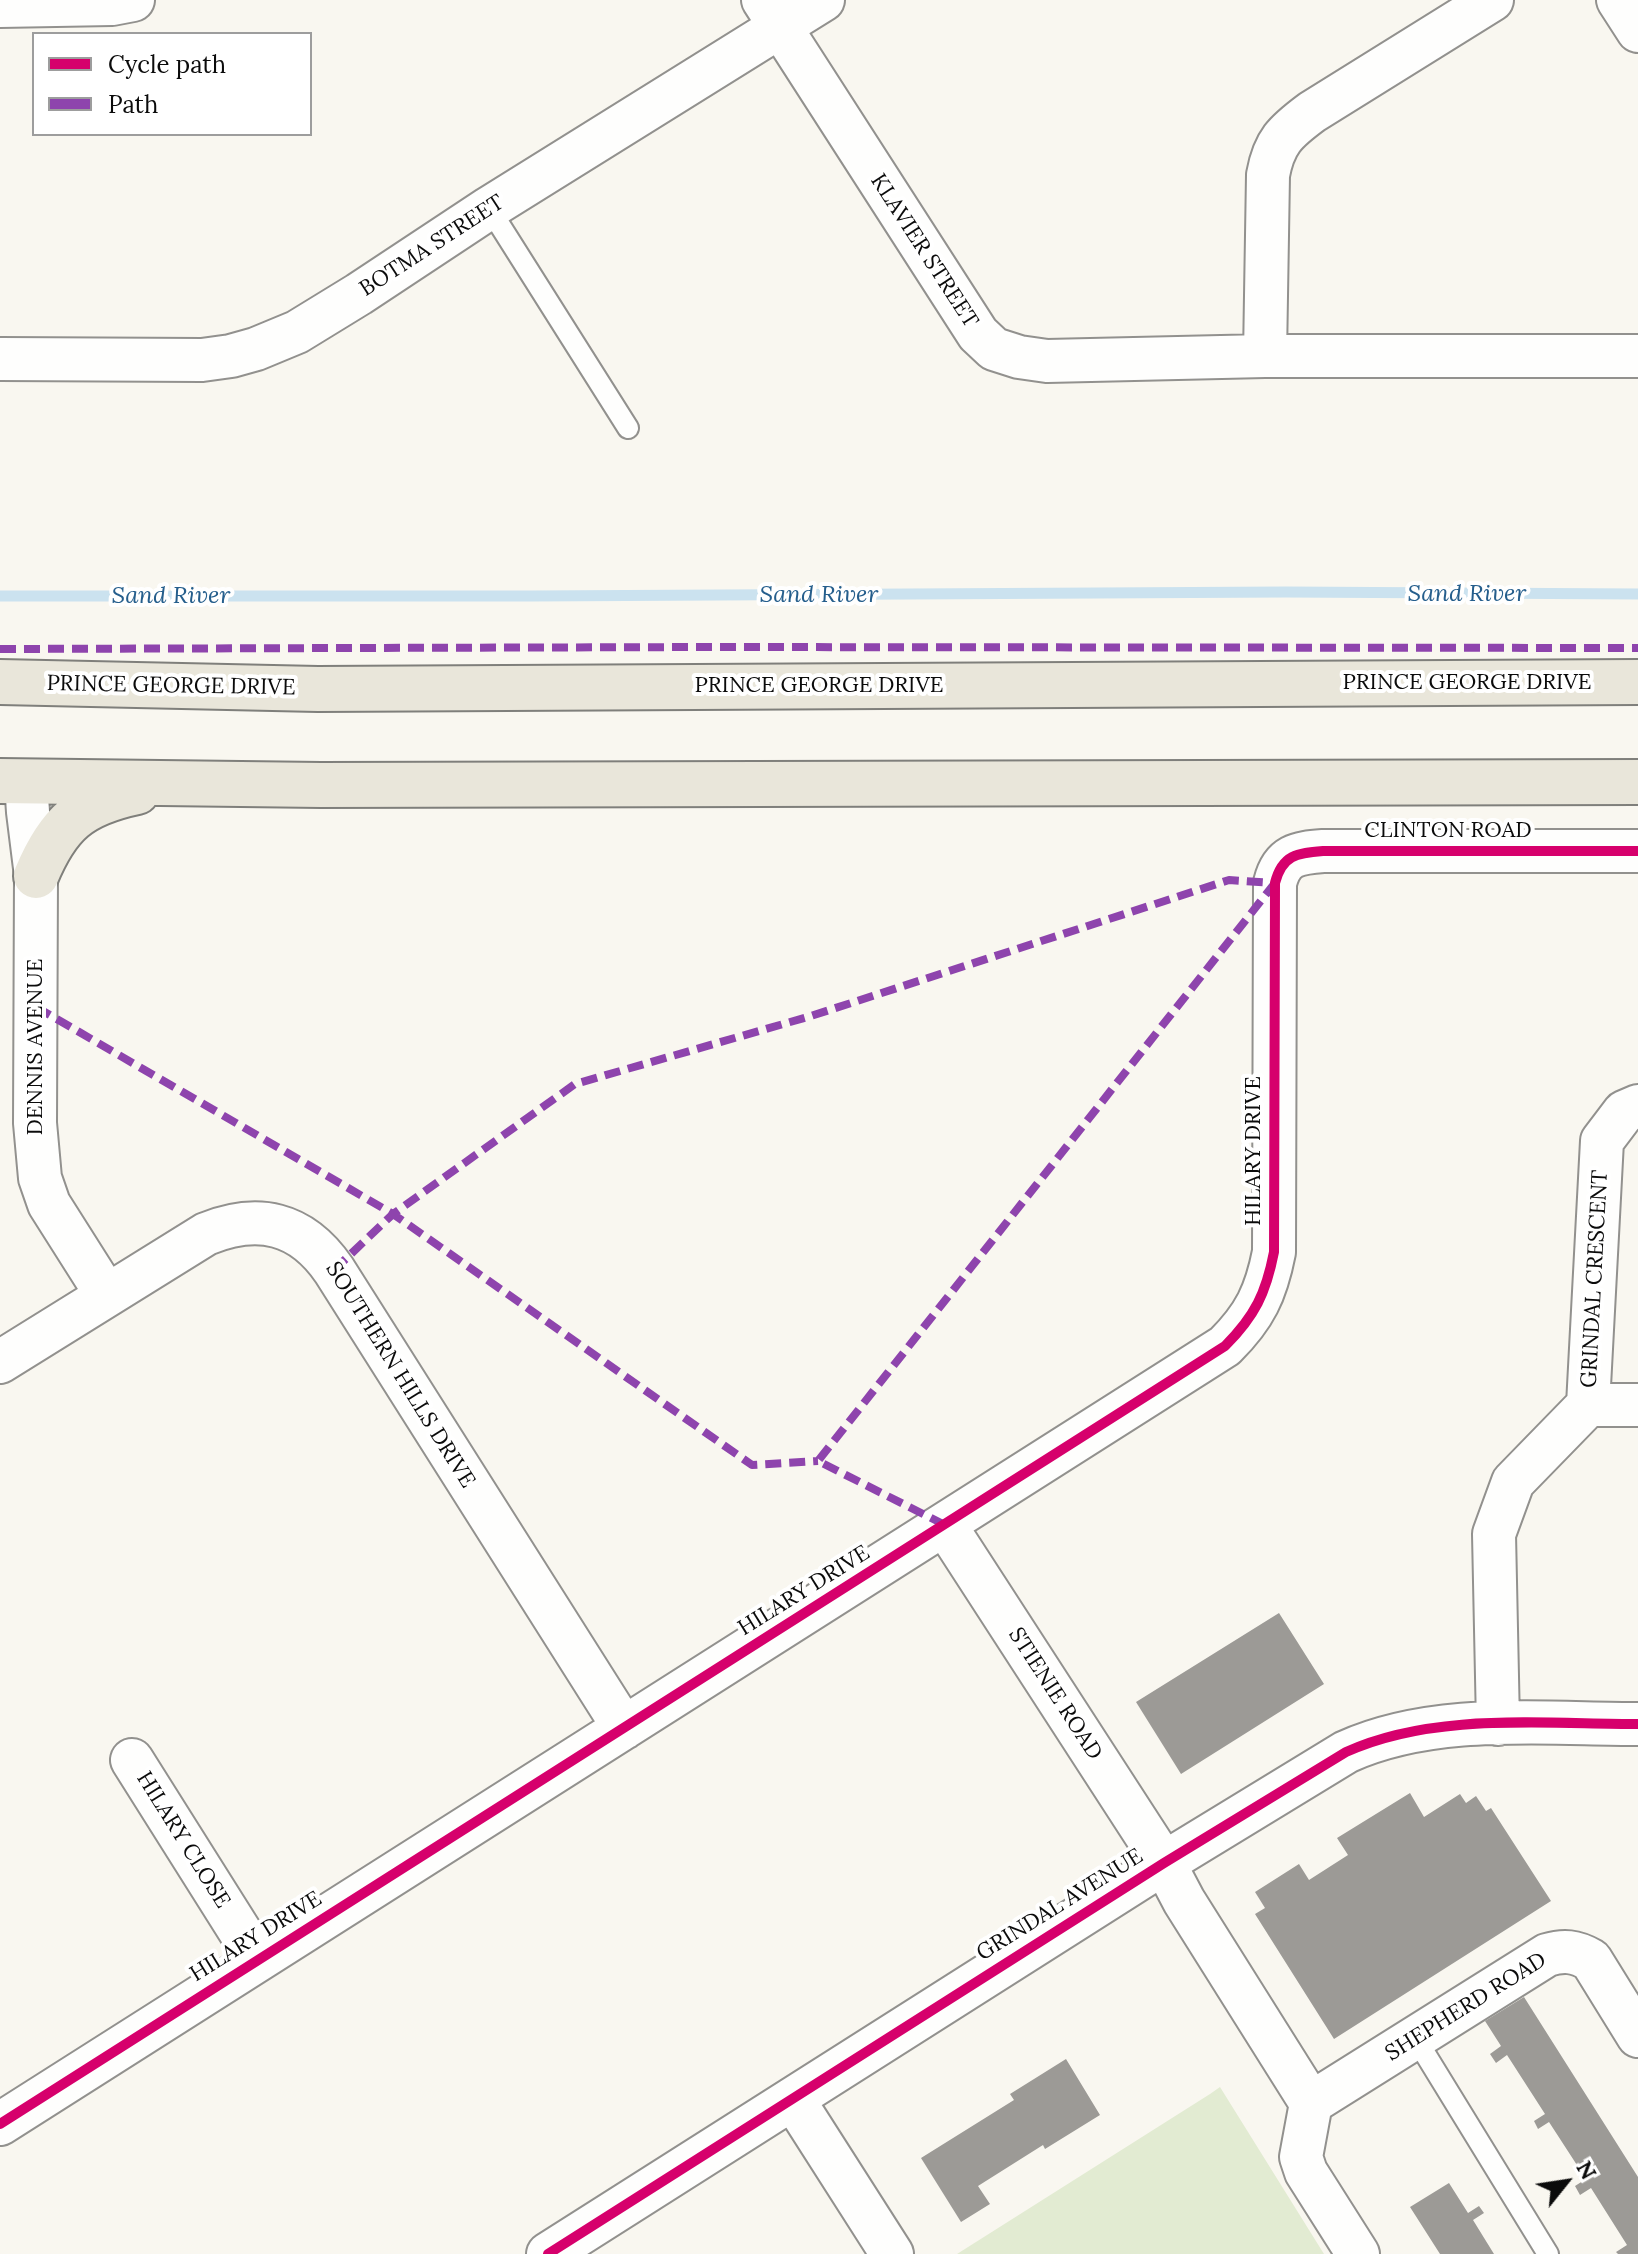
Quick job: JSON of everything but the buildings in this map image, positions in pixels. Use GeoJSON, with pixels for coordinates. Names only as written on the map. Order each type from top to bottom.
{"type":"FeatureCollection","features":[{"type":"Feature","properties":{"kind":"main road","name":"PRINCE GEORGE DRIVE"},"geometry":{"type":"LineString","coordinates":[[0,682],[318,689],[1638,682]]}},
{"type":"Feature","properties":{"kind":"main road"},"geometry":{"type":"LineString","coordinates":[[13,781],[401,785],[1638,782]]}},
{"type":"Feature","properties":{"kind":"main road"},"geometry":{"type":"LineString","coordinates":[[36,876],[47,851],[62,829],[95,803],[144,791],[251,782]]}},
{"type":"Feature","properties":{"kind":"street"},"geometry":{"type":"LineString","coordinates":[[0,6],[112,4],[133,0]]}},
{"type":"Feature","properties":{"kind":"street","name":"BOTMA STREET"},"geometry":{"type":"LineString","coordinates":[[0,359],[202,360],[256,349],[297,332],[489,208],[772,14],[823,0]]}},
{"type":"Feature","properties":{"kind":"street"},"geometry":{"type":"LineString","coordinates":[[1265,356],[1268,175],[1278,143],[1286,132],[1312,112],[1492,0]]}},
{"type":"Feature","properties":{"kind":"street"},"geometry":{"type":"LineString","coordinates":[[1618,0],[1638,31]]}},
{"type":"Feature","properties":{"kind":"street","name":"KLAVIER STREET"},"geometry":{"type":"LineString","coordinates":[[772,14],[978,334],[994,349],[1047,361],[1265,356],[1638,356]]}},
{"type":"Feature","properties":{"kind":"street","name":"DENNIS AVENUE"},"geometry":{"type":"LineString","coordinates":[[13,781],[28,812],[36,876],[35,1123],[40,1178],[49,1204],[106,1294]]}},
{"type":"Feature","properties":{"kind":"street","name":"CLINTON ROAD"},"geometry":{"type":"LineString","coordinates":[[1275,883],[1284,862],[1306,852],[1638,851]]}},
{"type":"Feature","properties":{"kind":"street","name":"HILARY DRIVE"},"geometry":{"type":"LineString","coordinates":[[0,2124],[1225,1346],[1245,1326],[1258,1306],[1269,1280],[1274,1252],[1275,883]]}},
{"type":"Feature","properties":{"kind":"street","name":"GRINDAL CRESCENT"},"geometry":{"type":"LineString","coordinates":[[1498,1724],[1494,1534],[1513,1482],[1588,1405],[1602,1141],[1624,1112],[1638,1106]]}},
{"type":"Feature","properties":{"kind":"street","name":"SOUTHERN HILLS DRIVE"},"geometry":{"type":"LineString","coordinates":[[0,1362],[106,1294],[206,1234],[228,1225],[266,1224],[306,1238],[325,1256],[624,1728]]}},
{"type":"Feature","properties":{"kind":"street"},"geometry":{"type":"LineString","coordinates":[[1588,1405],[1638,1405]]}},
{"type":"Feature","properties":{"kind":"street","name":"STIENIE ROAD"},"geometry":{"type":"LineString","coordinates":[[945,1525],[1164,1863]]}},
{"type":"Feature","properties":{"kind":"street","name":"GRINDAL AVENUE"},"geometry":{"type":"LineString","coordinates":[[548,2254],[1164,1863],[1328,1762],[1370,1741],[1424,1729],[1498,1724],[1638,1724]]}},
{"type":"Feature","properties":{"kind":"street","name":"HILARY CLOSE"},"geometry":{"type":"LineString","coordinates":[[132,1760],[258,1960]]}},
{"type":"Feature","properties":{"kind":"street"},"geometry":{"type":"LineString","coordinates":[[1164,1863],[1184,1901],[1311,2103],[1301,2157],[1306,2172],[1358,2254]]}},
{"type":"Feature","properties":{"kind":"street","name":"SHEPHERD ROAD"},"geometry":{"type":"LineString","coordinates":[[1311,2103],[1547,1955],[1562,1951],[1579,1953],[1591,1960],[1638,2036]]}},
{"type":"Feature","properties":{"kind":"street"},"geometry":{"type":"LineString","coordinates":[[793,2099],[892,2254]]}},
{"type":"Feature","properties":{"kind":"lane"},"geometry":{"type":"LineString","coordinates":[[489,208],[628,428]]}},
{"type":"Feature","properties":{"kind":"lane"},"geometry":{"type":"LineString","coordinates":[[1416,2039],[1548,2254]]}},
{"type":"Feature","properties":{"kind":"green space"},"geometry":{"type":"Polygon","coordinates":[[[1220,2087],[1324,2254],[957,2254],[1210,2094],[1220,2087]]]}},
{"type":"Feature","properties":{"kind":"waterway","name":"Sand River"},"geometry":{"type":"LineString","coordinates":[[0,596],[1286,592],[1638,594]]}},
{"type":"Feature","properties":{"kind":"marked path"},"geometry":{"type":"LineString","coordinates":[[0,649],[1638,648]]}},
{"type":"Feature","properties":{"kind":"marked path"},"geometry":{"type":"LineString","coordinates":[[334,1270],[393,1214],[575,1084],[811,1016],[1229,880],[1275,883]]}},
{"type":"Feature","properties":{"kind":"marked path"},"geometry":{"type":"LineString","coordinates":[[945,1525],[818,1461],[1275,883]]}},
{"type":"Feature","properties":{"kind":"marked path"},"geometry":{"type":"LineString","coordinates":[[36,1007],[393,1214],[752,1465],[818,1461]]}},
{"type":"Feature","properties":{"kind":"cycle path"},"geometry":{"type":"LineString","coordinates":[[0,2124],[1225,1346],[1258,1303],[1274,1252],[1275,883],[1286,861],[1298,855],[1323,851],[1638,851]]}},
{"type":"Feature","properties":{"kind":"cycle path"},"geometry":{"type":"LineString","coordinates":[[548,2254],[1164,1863],[1346,1752],[1380,1739],[1452,1726],[1528,1722],[1638,1724]]}}]}
